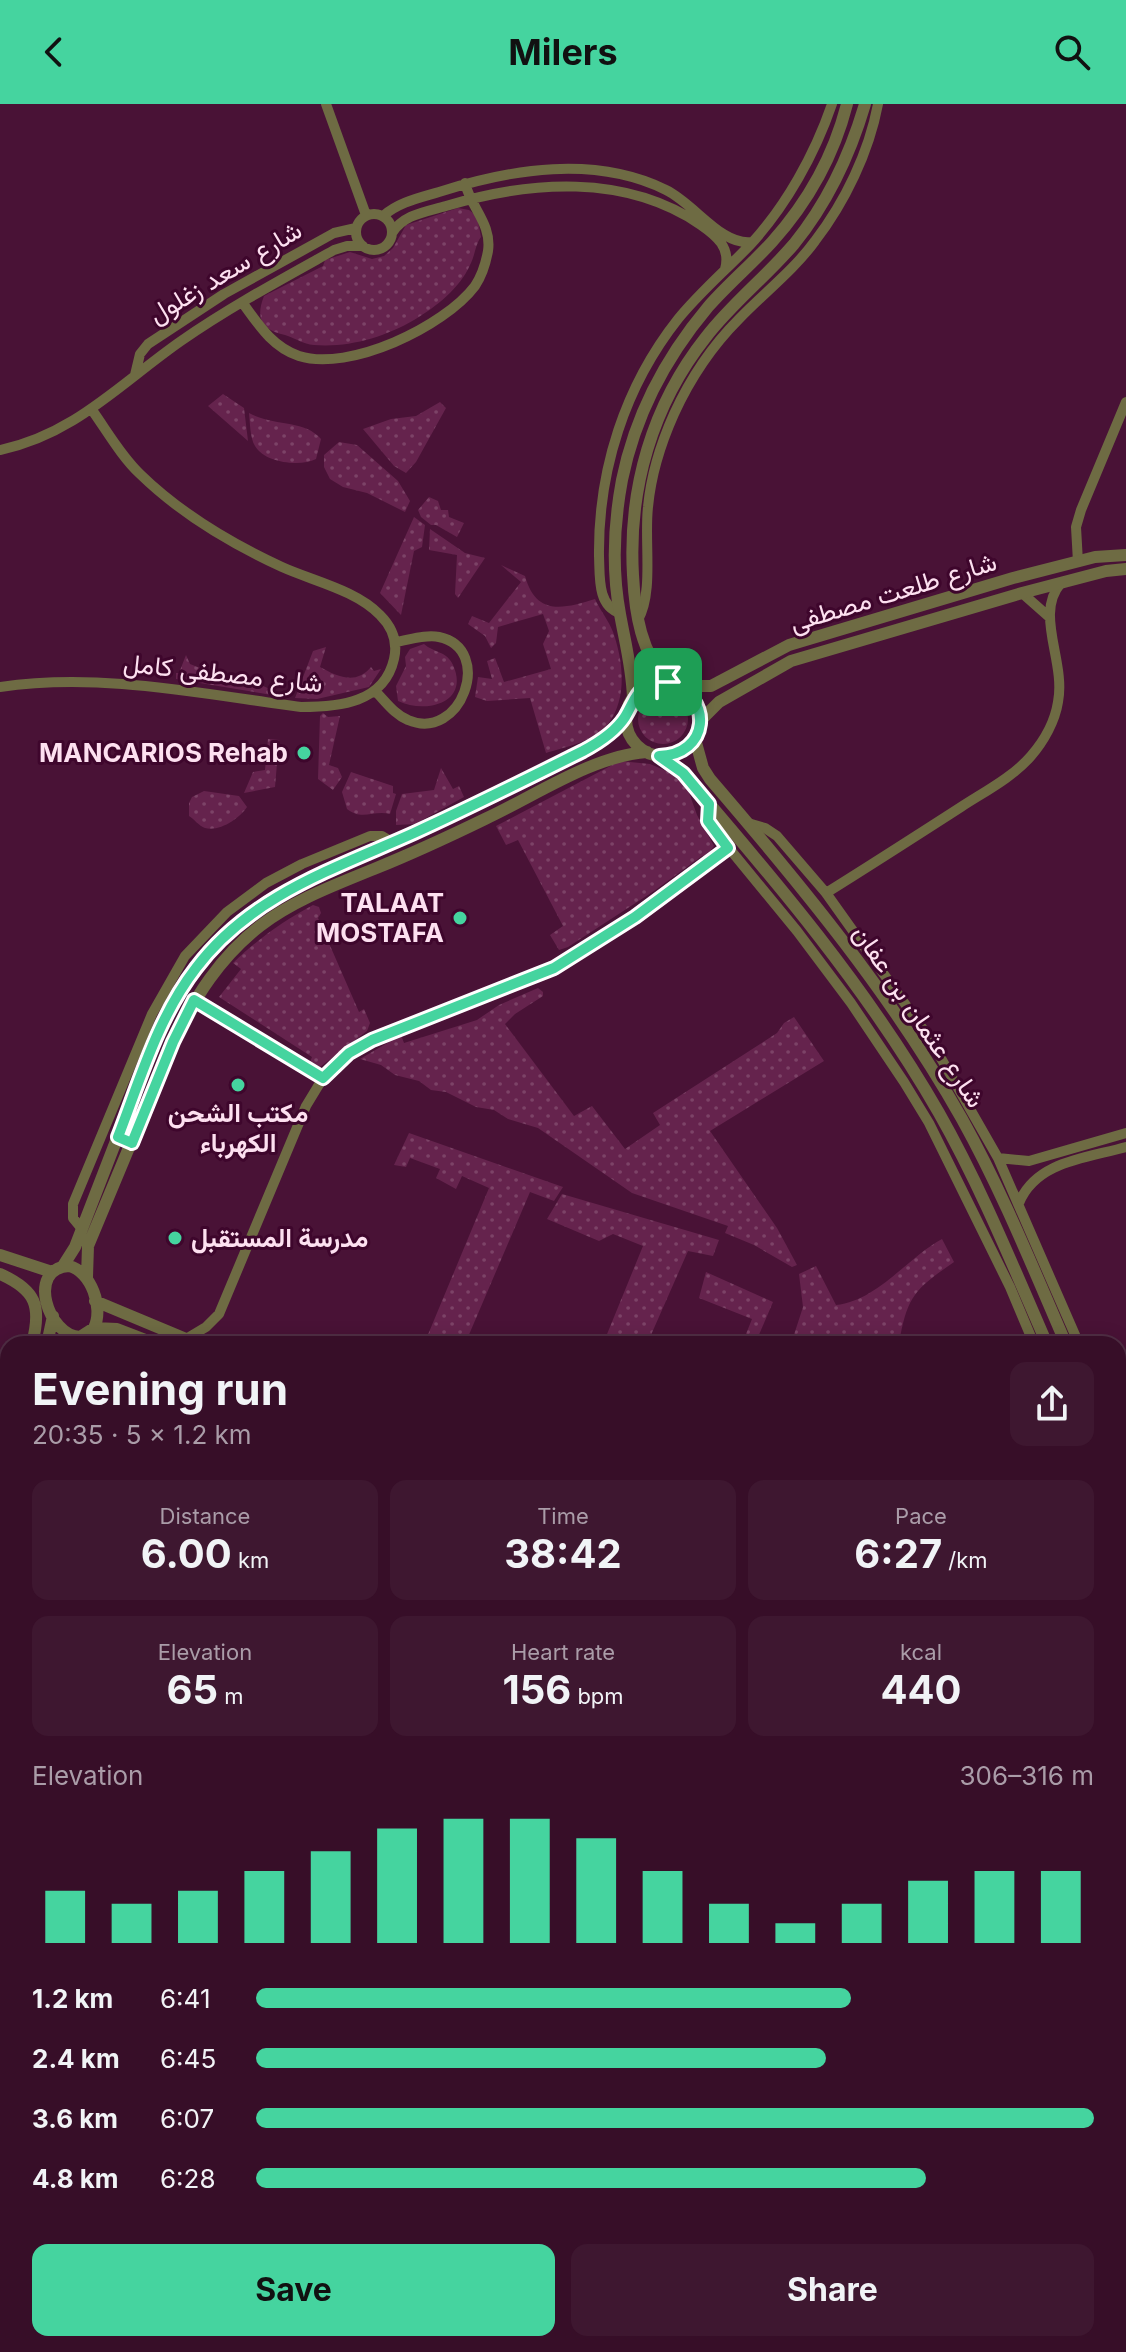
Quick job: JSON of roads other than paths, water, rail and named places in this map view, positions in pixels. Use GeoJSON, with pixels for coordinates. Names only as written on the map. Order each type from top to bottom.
{"type":"FeatureCollection","features":[{"type":"Feature","properties":{"kind":"street"},"geometry":{"type":"LineString","coordinates":[[326,104],[366,215]]}},
{"type":"Feature","properties":{"kind":"street"},"geometry":{"type":"LineString","coordinates":[[620,613],[613,611],[604,601],[599,536],[605,483],[618,428],[641,377],[664,338],[693,302],[752,242],[795,182],[822,132],[832,104]]}},
{"type":"Feature","properties":{"kind":"street"},"geometry":{"type":"LineString","coordinates":[[68,1336],[58,1327],[44,1284],[58,1269],[82,1229],[157,1035],[172,1004],[212,948],[245,917],[278,894],[585,750],[607,736],[626,715],[633,698],[632,667],[620,613],[615,550],[620,497],[635,431],[666,367],[708,307],[773,241],[808,193],[835,140],[847,104]]}},
{"type":"Feature","properties":{"kind":"street"},"geometry":{"type":"LineString","coordinates":[[94,1328],[98,1317],[87,1277],[88,1246],[173,1042],[194,1000],[231,952],[287,908],[487,819],[615,756],[679,753],[695,739],[700,721],[698,707],[692,695],[674,684],[652,662],[638,620],[632,559],[643,461],[660,411],[704,339],[793,245],[813,218],[846,160],[865,104]]}},
{"type":"Feature","properties":{"kind":"street"},"geometry":{"type":"LineString","coordinates":[[638,620],[646,603],[646,539],[652,485],[662,443],[675,413],[690,383],[724,335],[814,243],[861,159],[878,104]]}},
{"type":"Feature","properties":{"kind":"street"},"geometry":{"type":"LineString","coordinates":[[366,215],[383,216],[409,201],[465,183],[541,170],[586,170],[650,183],[682,199],[727,238],[740,243],[752,242]]}},
{"type":"Feature","properties":{"kind":"street"},"geometry":{"type":"LineString","coordinates":[[242,302],[269,339],[301,356],[331,360],[404,337],[446,312],[476,284],[483,268],[488,240],[486,225],[469,199],[465,183]]}},
{"type":"Feature","properties":{"kind":"street"},"geometry":{"type":"LineString","coordinates":[[392,233],[406,218],[469,199],[525,188],[593,188],[632,194],[671,207],[716,237],[725,250],[725,270]]}},
{"type":"Feature","properties":{"kind":"street"},"geometry":{"type":"LineString","coordinates":[[366,215],[356,228],[355,235],[363,246],[380,249],[389,243],[392,233],[392,226],[383,216]]}},
{"type":"Feature","properties":{"kind":"street","name":"شارع سعد زغلول"},"geometry":{"type":"LineString","coordinates":[[135,375],[140,354],[148,344],[224,294],[334,233],[356,228]]}},
{"type":"Feature","properties":{"kind":"street","name":"شارع سعد زغلول"},"geometry":{"type":"LineString","coordinates":[[0,450],[50,433],[92,410],[181,341],[334,250],[363,246]]}},
{"type":"Feature","properties":{"kind":"street"},"geometry":{"type":"LineString","coordinates":[[1078,562],[1076,544],[1081,510],[1126,402]]}},
{"type":"Feature","properties":{"kind":"street"},"geometry":{"type":"LineString","coordinates":[[92,410],[139,474],[209,529],[267,560],[366,604],[380,614],[396,642],[391,669],[376,692],[399,715],[417,723],[437,722],[455,709],[462,699],[466,688],[464,654],[451,641],[433,636],[396,642]]}},
{"type":"Feature","properties":{"kind":"street","name":"شارع طلعت مصطفى"},"geometry":{"type":"LineString","coordinates":[[674,684],[711,686],[789,645],[1095,557],[1126,555]]}},
{"type":"Feature","properties":{"kind":"street","name":"شارع طلعت مصطفى"},"geometry":{"type":"LineString","coordinates":[[700,721],[729,695],[791,661],[1022,593],[1106,571],[1126,569]]}},
{"type":"Feature","properties":{"kind":"street"},"geometry":{"type":"LineString","coordinates":[[826,893],[974,798],[1030,757],[1049,730],[1058,701],[1059,672],[1048,616],[1051,598],[1061,583]]}},
{"type":"Feature","properties":{"kind":"street"},"geometry":{"type":"LineString","coordinates":[[1022,593],[1048,616]]}},
{"type":"Feature","properties":{"kind":"street","name":"شارع مصطفى كامل"},"geometry":{"type":"LineString","coordinates":[[0,687],[122,684],[301,707],[348,703],[376,692]]}},
{"type":"Feature","properties":{"kind":"street"},"geometry":{"type":"LineString","coordinates":[[633,698],[648,685],[674,684]]}},
{"type":"Feature","properties":{"kind":"street"},"geometry":{"type":"LineString","coordinates":[[626,715],[631,737],[653,754]]}},
{"type":"Feature","properties":{"kind":"street","name":"شارع عثمان بن عفان"},"geometry":{"type":"LineString","coordinates":[[695,739],[703,768],[710,779],[826,917],[909,1031],[997,1185],[1063,1336]]}},
{"type":"Feature","properties":{"kind":"street","name":"شارع عثمان بن عفان"},"geometry":{"type":"LineString","coordinates":[[653,754],[683,773],[808,921],[871,1006],[933,1103],[981,1192],[1044,1336]]}},
{"type":"Feature","properties":{"kind":"street"},"geometry":{"type":"LineString","coordinates":[[709,804],[708,821],[797,931],[851,1003],[904,1082],[936,1136],[1031,1336]]}},
{"type":"Feature","properties":{"kind":"street"},"geometry":{"type":"LineString","coordinates":[[748,823],[777,836],[826,893],[930,1039],[998,1158],[1076,1336]]}},
{"type":"Feature","properties":{"kind":"street"},"geometry":{"type":"LineString","coordinates":[[82,1229],[73,1218],[73,1204],[156,1004],[185,956],[227,912],[279,875],[370,836],[382,836],[392,842]]}},
{"type":"Feature","properties":{"kind":"street"},"geometry":{"type":"LineString","coordinates":[[198,1336],[219,1314],[306,1106],[323,1078],[349,1053],[372,1040],[554,968],[635,917],[728,848]]}},
{"type":"Feature","properties":{"kind":"street"},"geometry":{"type":"LineString","coordinates":[[194,1000],[323,1078]]}},
{"type":"Feature","properties":{"kind":"street"},"geometry":{"type":"LineString","coordinates":[[998,1158],[1029,1161],[1126,1133]]}},
{"type":"Feature","properties":{"kind":"street"},"geometry":{"type":"LineString","coordinates":[[118,1137],[132,1143]]}},
{"type":"Feature","properties":{"kind":"street"},"geometry":{"type":"LineString","coordinates":[[1019,1203],[1030,1182],[1049,1169],[1126,1147]]}},
{"type":"Feature","properties":{"kind":"street"},"geometry":{"type":"LineString","coordinates":[[981,1192],[997,1185]]}},
{"type":"Feature","properties":{"kind":"street"},"geometry":{"type":"LineString","coordinates":[[0,1255],[58,1269],[74,1267],[87,1277]]}},
{"type":"Feature","properties":{"kind":"street"},"geometry":{"type":"LineString","coordinates":[[0,1274],[22,1286],[32,1298],[38,1320],[35,1336]]}},
{"type":"Feature","properties":{"kind":"street"},"geometry":{"type":"LineString","coordinates":[[95,1301],[178,1336]]}},
{"type":"Feature","properties":{"kind":"street"},"geometry":{"type":"LineString","coordinates":[[38,1336],[46,1320],[48,1302]]}},
{"type":"Feature","properties":{"kind":"street"},"geometry":{"type":"LineString","coordinates":[[49,1336],[53,1316]]}},
{"type":"Feature","properties":{"kind":"street"},"geometry":{"type":"LineString","coordinates":[[81,1336],[94,1328],[109,1327],[136,1336]]}},
{"type":"Feature","properties":{"kind":"street"},"geometry":{"type":"LineString","coordinates":[[126,1332],[130,1336]]}},
{"type":"Feature","properties":{"kind":"place","name":"MANCARIOS Rehab"},"geometry":{"type":"Point","coordinates":[304,753]}},
{"type":"Feature","properties":{"kind":"place","name":"TALAAT MOSTAFA"},"geometry":{"type":"Point","coordinates":[460,918]}},
{"type":"Feature","properties":{"kind":"place","name":"مكتب الشحن الكهرباء"},"geometry":{"type":"Point","coordinates":[238,1085]}},
{"type":"Feature","properties":{"kind":"place","name":"مدرسة المستقبل"},"geometry":{"type":"Point","coordinates":[175,1238]}}]}
